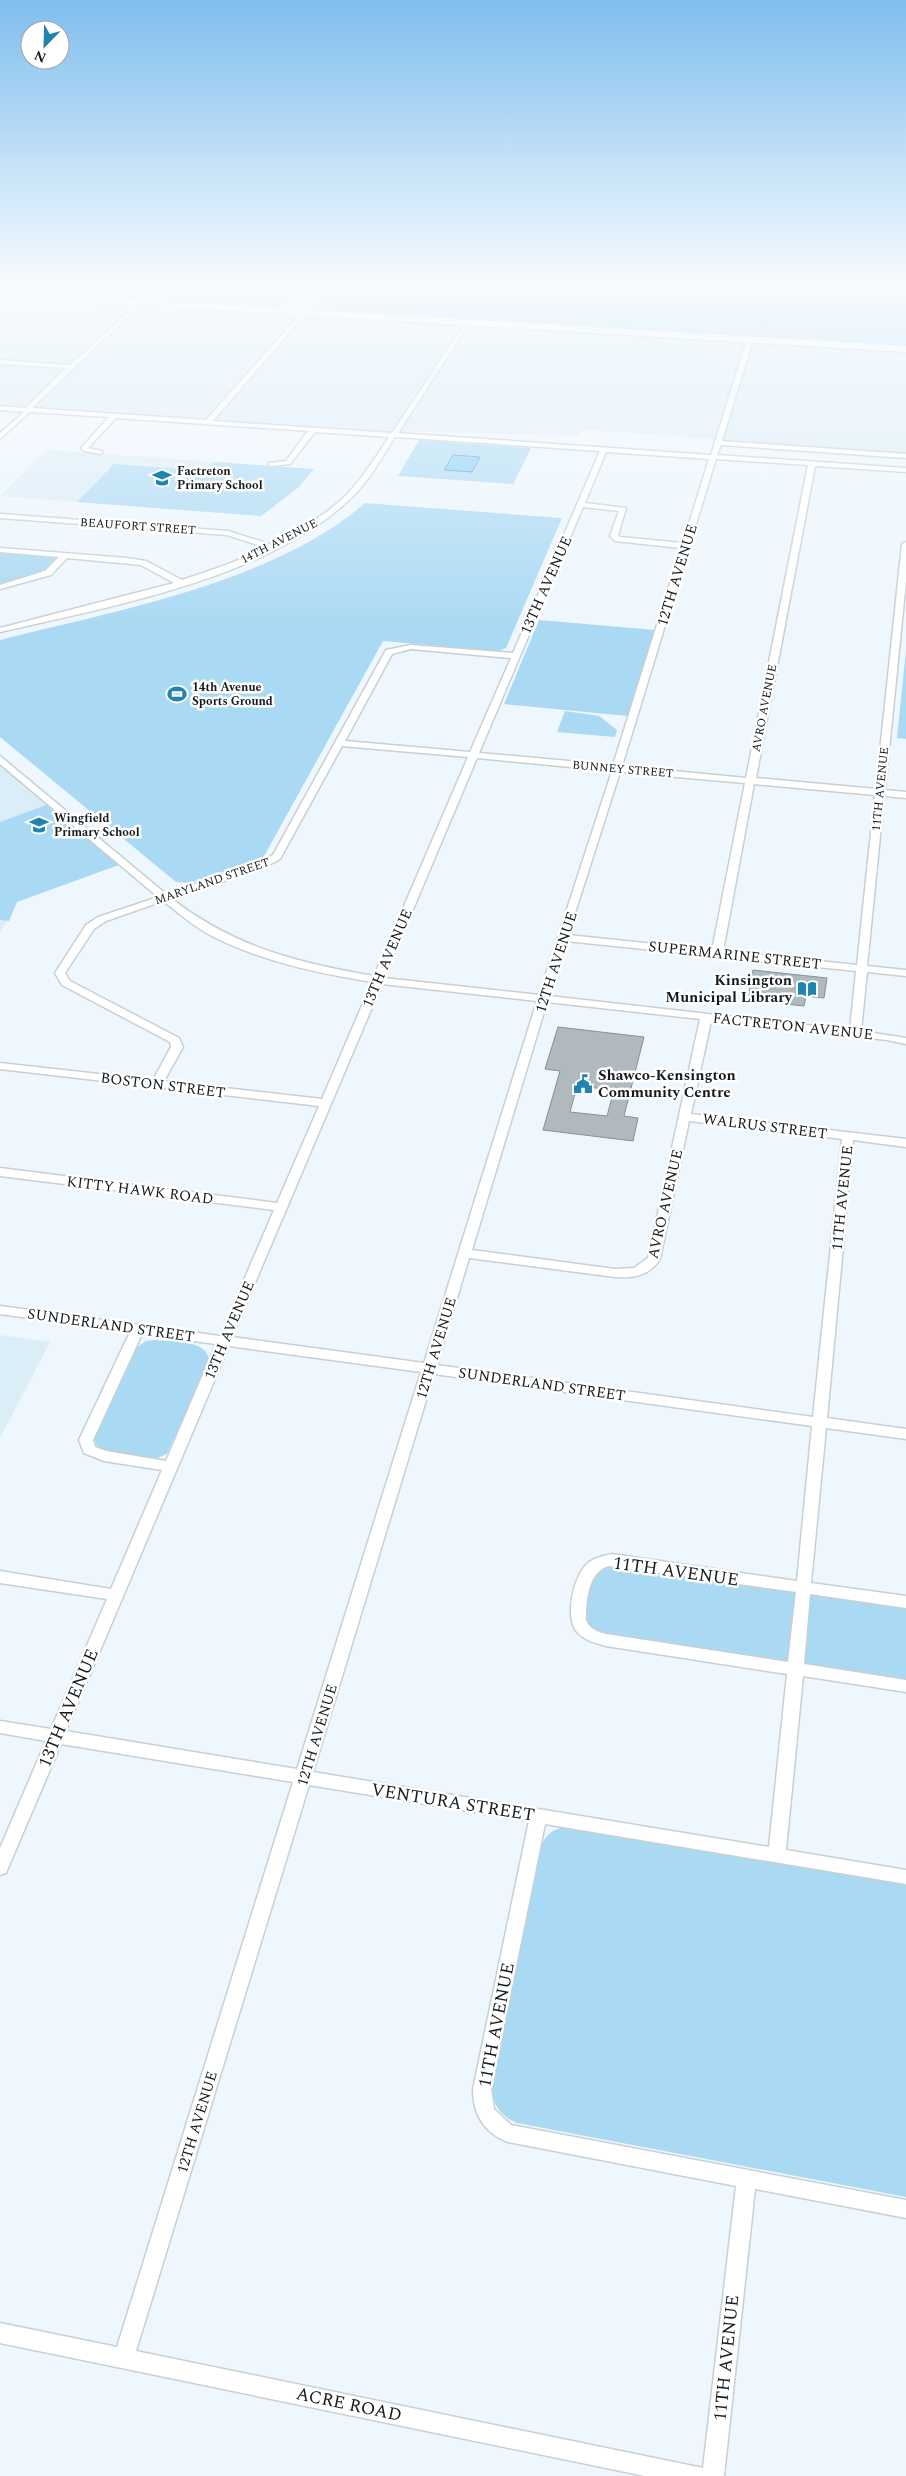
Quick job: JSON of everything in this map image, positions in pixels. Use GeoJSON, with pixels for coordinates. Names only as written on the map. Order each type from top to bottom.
{"type":"FeatureCollection","features":[{"type":"Feature","properties":{"kind":"street"},"geometry":{"type":"LineString","coordinates":[[0,437],[40,398]]}},
{"type":"Feature","properties":{"kind":"street"},"geometry":{"type":"LineString","coordinates":[[208,422],[229,398]]}},
{"type":"Feature","properties":{"kind":"street","name":"14TH AVENUE"},"geometry":{"type":"LineString","coordinates":[[0,630],[181,583],[273,547],[316,523],[346,500],[368,474],[418,398]]}},
{"type":"Feature","properties":{"kind":"street","name":"12TH AVENUE"},"geometry":{"type":"LineString","coordinates":[[124,2358],[543,998],[564,938],[733,398]]}},
{"type":"Feature","properties":{"kind":"street"},"geometry":{"type":"LineString","coordinates":[[0,408],[906,470]]}},
{"type":"Feature","properties":{"kind":"street"},"geometry":{"type":"LineString","coordinates":[[100,452],[84,448],[115,415]]}},
{"type":"Feature","properties":{"kind":"street"},"geometry":{"type":"LineString","coordinates":[[271,464],[288,463],[313,429]]}},
{"type":"Feature","properties":{"kind":"street"},"geometry":{"type":"LineString","coordinates":[[719,443],[906,456]]}},
{"type":"Feature","properties":{"kind":"street","name":"13TH AVENUE"},"geometry":{"type":"LineString","coordinates":[[0,1868],[604,449]]}},
{"type":"Feature","properties":{"kind":"street","name":"AVRO AVENUE"},"geometry":{"type":"LineString","coordinates":[[717,953],[812,464]]}},
{"type":"Feature","properties":{"kind":"street"},"geometry":{"type":"LineString","coordinates":[[581,505],[623,510],[614,536],[618,539],[686,546]]}},
{"type":"Feature","properties":{"kind":"street","name":"BEAUFORT STREET"},"geometry":{"type":"LineString","coordinates":[[0,516],[228,533],[273,547]]}},
{"type":"Feature","properties":{"kind":"street","name":"11TH AVENUE"},"geometry":{"type":"LineString","coordinates":[[854,1033],[880,792],[902,629],[906,544]]}},
{"type":"Feature","properties":{"kind":"street"},"geometry":{"type":"LineString","coordinates":[[0,550],[127,560],[143,564],[181,583]]}},
{"type":"Feature","properties":{"kind":"street"},"geometry":{"type":"LineString","coordinates":[[0,587],[48,574],[64,555]]}},
{"type":"Feature","properties":{"kind":"street","name":"MARYLAND STREET"},"geometry":{"type":"LineString","coordinates":[[157,1084],[177,1047],[175,1040],[66,983],[60,974],[95,922],[264,864],[277,857],[388,654],[392,651],[411,647],[515,656]]}},
{"type":"Feature","properties":{"kind":"street","name":"BUNNEY STREET"},"geometry":{"type":"LineString","coordinates":[[340,743],[906,795]]}},
{"type":"Feature","properties":{"kind":"street","name":"FACTRETON AVENUE"},"geometry":{"type":"LineString","coordinates":[[0,759],[192,919],[214,933],[255,950],[324,971],[378,980],[854,1033],[906,1041]]}},
{"type":"Feature","properties":{"kind":"street","name":"SUPERMARINE STREET"},"geometry":{"type":"LineString","coordinates":[[564,938],[906,973]]}},
{"type":"Feature","properties":{"kind":"street","name":"AVRO AVENUE"},"geometry":{"type":"LineString","coordinates":[[466,1253],[615,1273],[638,1273],[648,1268],[654,1259],[706,1016]]}},
{"type":"Feature","properties":{"kind":"street","name":"BOSTON STREET"},"geometry":{"type":"LineString","coordinates":[[0,1066],[325,1103]]}},
{"type":"Feature","properties":{"kind":"street","name":"WALRUS STREET"},"geometry":{"type":"LineString","coordinates":[[684,1116],[906,1143]]}},
{"type":"Feature","properties":{"kind":"street","name":"11TH AVENUE"},"geometry":{"type":"LineString","coordinates":[[777,1856],[848,1136]]}},
{"type":"Feature","properties":{"kind":"street","name":"KITTY HAWK ROAD"},"geometry":{"type":"LineString","coordinates":[[0,1172],[280,1208]]}},
{"type":"Feature","properties":{"kind":"street","name":"SUNDERLAND STREET"},"geometry":{"type":"LineString","coordinates":[[0,1310],[906,1434]]}},
{"type":"Feature","properties":{"kind":"street"},"geometry":{"type":"LineString","coordinates":[[138,1329],[86,1440],[89,1450],[104,1456],[172,1467]]}},
{"type":"Feature","properties":{"kind":"street","name":"11TH AVENUE"},"geometry":{"type":"LineString","coordinates":[[906,1602],[612,1560],[598,1564],[586,1574],[578,1611],[580,1625],[591,1636],[906,1686]]}},
{"type":"Feature","properties":{"kind":"street"},"geometry":{"type":"LineString","coordinates":[[0,1577],[116,1595]]}},
{"type":"Feature","properties":{"kind":"street","name":"VENTURA STREET"},"geometry":{"type":"LineString","coordinates":[[0,1727],[906,1877]]}},
{"type":"Feature","properties":{"kind":"street","name":"11TH AVENUE"},"geometry":{"type":"LineString","coordinates":[[538,1816],[482,2089],[481,2102],[486,2115],[496,2126],[508,2133],[746,2180],[906,2209]]}},
{"type":"Feature","properties":{"kind":"street","name":"11TH AVENUE"},"geometry":{"type":"LineString","coordinates":[[714,2476],[746,2180]]}},
{"type":"Feature","properties":{"kind":"street","name":"ACRE ROAD"},"geometry":{"type":"LineString","coordinates":[[0,2333],[697,2476]]}},
{"type":"Feature","properties":{"kind":"shaded area"},"geometry":{"type":"Polygon","coordinates":[[[0,398],[906,398],[906,456],[719,443],[708,438],[586,430],[575,436],[413,431],[394,435],[0,407],[0,398]]]}},
{"type":"Feature","properties":{"kind":"shaded area"},"geometry":{"type":"Polygon","coordinates":[[[419,440],[531,448],[513,484],[398,476],[419,440]]]}},
{"type":"Feature","properties":{"kind":"shaded area","name":"Factreton Primary School"},"geometry":{"type":"Polygon","coordinates":[[[47,450],[314,469],[299,487],[261,516],[0,496],[47,450]]]}},
{"type":"Feature","properties":{"kind":"shaded area"},"geometry":{"type":"Polygon","coordinates":[[[453,455],[480,457],[472,472],[444,470],[453,455]]]}},
{"type":"Feature","properties":{"kind":"shaded area","name":"Factreton Primary School"},"geometry":{"type":"Polygon","coordinates":[[[214,462],[314,469],[299,487],[261,516],[77,502],[114,464],[207,471],[214,462]]]}},
{"type":"Feature","properties":{"kind":"shaded area","name":"14th Avenue Sports Ground"},"geometry":{"type":"Polygon","coordinates":[[[365,503],[562,518],[506,648],[498,651],[383,641],[263,858],[190,883],[176,882],[0,737],[0,640],[143,605],[240,574],[286,554],[328,531],[365,503]]]}},
{"type":"Feature","properties":{"kind":"shaded area"},"geometry":{"type":"Polygon","coordinates":[[[0,552],[51,555],[57,560],[42,574],[0,585],[0,552]]]}},
{"type":"Feature","properties":{"kind":"shaded area"},"geometry":{"type":"Polygon","coordinates":[[[539,620],[655,630],[628,716],[504,704],[539,620]]]}},
{"type":"Feature","properties":{"kind":"shaded area"},"geometry":{"type":"Polygon","coordinates":[[[906,650],[906,739],[897,738],[906,650]]]}},
{"type":"Feature","properties":{"kind":"shaded area"},"geometry":{"type":"Polygon","coordinates":[[[565,711],[599,716],[617,730],[615,737],[557,732],[565,711]]]}},
{"type":"Feature","properties":{"kind":"shaded area","name":"Wingfield Primary School"},"geometry":{"type":"Polygon","coordinates":[[[0,759],[124,863],[17,902],[0,933],[0,759]]]}},
{"type":"Feature","properties":{"kind":"shaded area","name":"Wingfield Primary School"},"geometry":{"type":"Polygon","coordinates":[[[52,803],[124,863],[17,902],[9,921],[0,920],[0,822],[52,803]]]}},
{"type":"Feature","properties":{"kind":"shaded area"},"geometry":{"type":"Polygon","coordinates":[[[0,1335],[50,1342],[0,1438],[0,1335]]]}},
{"type":"Feature","properties":{"kind":"shaded area"},"geometry":{"type":"Polygon","coordinates":[[[156,1340],[196,1345],[203,1349],[209,1361],[167,1454],[153,1460],[108,1453],[96,1445],[94,1434],[133,1350],[146,1341],[156,1340]]]}},
{"type":"Feature","properties":{"kind":"shaded area"},"geometry":{"type":"Polygon","coordinates":[[[598,1565],[906,1602],[906,1686],[606,1640],[580,1625],[582,1589],[598,1565]]]}},
{"type":"Feature","properties":{"kind":"shaded area"},"geometry":{"type":"Polygon","coordinates":[[[567,1826],[906,1883],[906,2197],[517,2123],[507,2118],[499,2110],[494,2101],[492,2089],[540,1848],[550,1833],[567,1826]]]}},
{"type":"Feature","properties":{"kind":"building","name":"Kinsington Municipal Library"},"geometry":{"type":"Polygon","coordinates":[[[753,970],[827,978],[824,998],[806,996],[804,1006],[748,1000],[753,970]]]}},
{"type":"Feature","properties":{"kind":"building","name":"Shawco-Kensington Community Centre"},"geometry":{"type":"Polygon","coordinates":[[[558,1027],[644,1037],[624,1116],[638,1118],[633,1141],[543,1130],[560,1071],[545,1069],[558,1027]],[[577,1086],[570,1112],[607,1116],[614,1090],[577,1086]]]}},
{"type":"Feature","properties":{"kind":"place","name":"Factreton Primary School"},"geometry":{"type":"Point","coordinates":[162,478]}},
{"type":"Feature","properties":{"kind":"place","name":"14th Avenue Sports Ground"},"geometry":{"type":"Point","coordinates":[177,694]}},
{"type":"Feature","properties":{"kind":"place","name":"Wingfield Primary School"},"geometry":{"type":"Point","coordinates":[39,825]}},
{"type":"Feature","properties":{"kind":"place","name":"Kinsington Municipal Library"},"geometry":{"type":"Point","coordinates":[807,989]}},
{"type":"Feature","properties":{"kind":"place","name":"Shawco-Kensington Community Centre"},"geometry":{"type":"Point","coordinates":[583,1084]}}]}
